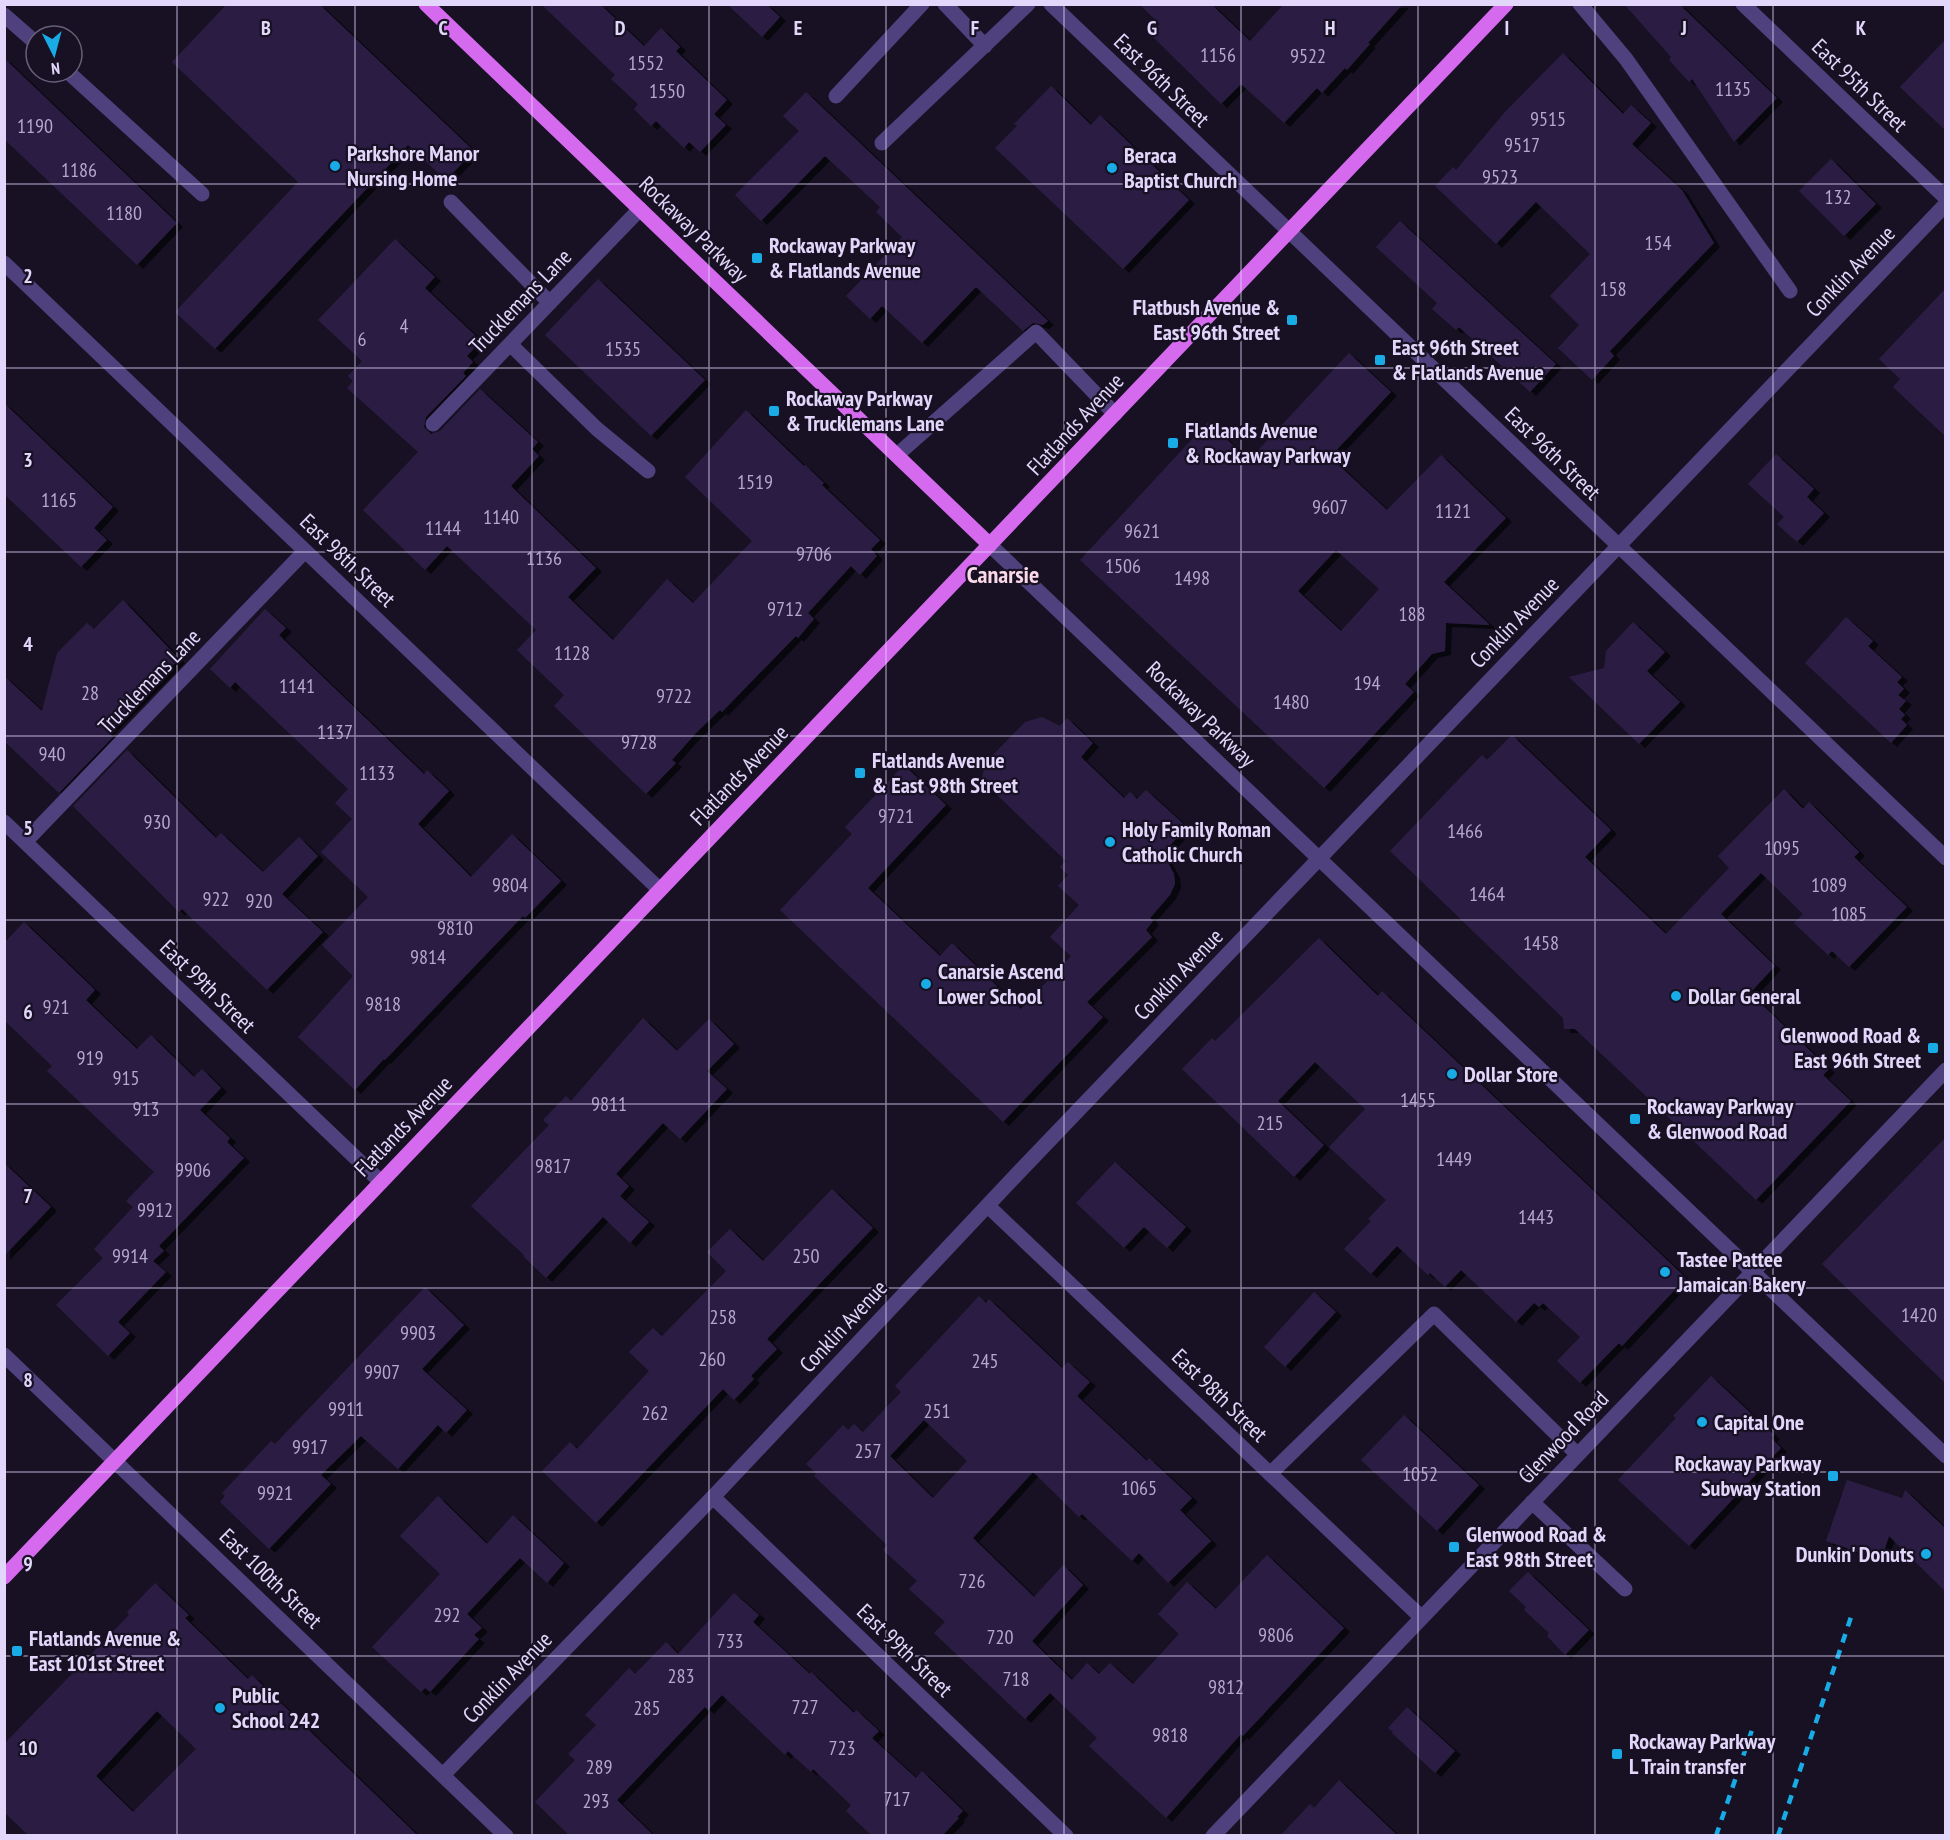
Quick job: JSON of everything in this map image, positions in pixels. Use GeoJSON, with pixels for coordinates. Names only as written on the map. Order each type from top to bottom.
{"type":"FeatureCollection","features":[{"type":"Feature","properties":{"kind":"main road","name":"Rockaway Parkway"},"geometry":{"type":"LineString","coordinates":[[426,4],[990,545]]}},
{"type":"Feature","properties":{"kind":"main road","name":"Flatlands Avenue"},"geometry":{"type":"LineString","coordinates":[[4,1577],[1506,4]]}},
{"type":"Feature","properties":{"kind":"street"},"geometry":{"type":"LineString","coordinates":[[836,96],[922,4]]}},
{"type":"Feature","properties":{"kind":"street"},"geometry":{"type":"LineString","coordinates":[[945,4],[985,46]]}},
{"type":"Feature","properties":{"kind":"street"},"geometry":{"type":"LineString","coordinates":[[882,143],[1028,4]]}},
{"type":"Feature","properties":{"kind":"street","name":"East 96th Street"},"geometry":{"type":"LineString","coordinates":[[1051,4],[1946,858]]}},
{"type":"Feature","properties":{"kind":"street"},"geometry":{"type":"LineString","coordinates":[[1580,4],[1626,59],[1790,291]]}},
{"type":"Feature","properties":{"kind":"street","name":"East 95th Street"},"geometry":{"type":"LineString","coordinates":[[1743,4],[1946,198]]}},
{"type":"Feature","properties":{"kind":"street"},"geometry":{"type":"LineString","coordinates":[[4,15],[24,32]]}},
{"type":"Feature","properties":{"kind":"street"},"geometry":{"type":"LineString","coordinates":[[81,84],[202,194]]}},
{"type":"Feature","properties":{"kind":"street"},"geometry":{"type":"LineString","coordinates":[[451,202],[550,303]]}},
{"type":"Feature","properties":{"kind":"street","name":"Conklin Avenue"},"geometry":{"type":"LineString","coordinates":[[443,1775],[712,1497],[1946,204]]}},
{"type":"Feature","properties":{"kind":"street","name":"Trucklemans Lane"},"geometry":{"type":"LineString","coordinates":[[433,424],[640,209]]}},
{"type":"Feature","properties":{"kind":"street","name":"East 98th Street"},"geometry":{"type":"LineString","coordinates":[[4,263],[660,890]]}},
{"type":"Feature","properties":{"kind":"street"},"geometry":{"type":"LineString","coordinates":[[897,455],[1036,332],[1115,414]]}},
{"type":"Feature","properties":{"kind":"street"},"geometry":{"type":"LineString","coordinates":[[510,344],[597,429],[648,471]]}},
{"type":"Feature","properties":{"kind":"street","name":"Rockaway Parkway"},"geometry":{"type":"LineString","coordinates":[[990,545],[1946,1456]]}},
{"type":"Feature","properties":{"kind":"street","name":"Trucklemans Lane"},"geometry":{"type":"LineString","coordinates":[[25,842],[305,551]]}},
{"type":"Feature","properties":{"kind":"street","name":"East 99th Street"},"geometry":{"type":"LineString","coordinates":[[4,822],[381,1182]]}},
{"type":"Feature","properties":{"kind":"street","name":"Glenwood Road"},"geometry":{"type":"LineString","coordinates":[[1213,1836],[1946,1070]]}},
{"type":"Feature","properties":{"kind":"street","name":"East 98th Street"},"geometry":{"type":"LineString","coordinates":[[988,1206],[1421,1617]]}},
{"type":"Feature","properties":{"kind":"street"},"geometry":{"type":"LineString","coordinates":[[1270,1474],[1434,1314],[1577,1454]]}},
{"type":"Feature","properties":{"kind":"street","name":"East 100th Street"},"geometry":{"type":"LineString","coordinates":[[4,1355],[506,1836]]}},
{"type":"Feature","properties":{"kind":"street","name":"East 99th Street"},"geometry":{"type":"LineString","coordinates":[[712,1497],[1066,1836]]}},
{"type":"Feature","properties":{"kind":"street"},"geometry":{"type":"LineString","coordinates":[[1532,1502],[1625,1589]]}},
{"type":"Feature","properties":{"kind":"building","name":"Parkshore Manor Nursing Home"},"geometry":{"type":"Polygon","coordinates":[[[227,4],[319,4],[474,151],[446,180],[408,145],[215,349],[175,312],[298,182],[172,62],[227,4]]]}},
{"type":"Feature","properties":{"kind":"building"},"geometry":{"type":"Polygon","coordinates":[[[541,4],[600,4],[644,46],[661,28],[680,47],[676,51],[727,100],[714,114],[726,125],[700,152],[689,142],[684,148],[656,121],[651,126],[634,109],[638,104],[611,79],[615,75],[541,4]]]}},
{"type":"Feature","properties":{"kind":"building"},"geometry":{"type":"Polygon","coordinates":[[[727,4],[766,4],[780,17],[762,37],[727,4]]]}},
{"type":"Feature","properties":{"kind":"building"},"geometry":{"type":"Polygon","coordinates":[[[1139,4],[1211,4],[1250,41],[1284,4],[1403,4],[1347,70],[1345,68],[1322,93],[1317,88],[1284,123],[1241,84],[1221,104],[1150,34],[1160,24],[1139,4]]]}},
{"type":"Feature","properties":{"kind":"building"},"geometry":{"type":"Polygon","coordinates":[[[1624,4],[1679,4],[1777,98],[1734,142],[1692,79],[1689,82],[1669,60],[1671,57],[1624,4]]]}},
{"type":"Feature","properties":{"kind":"building"},"geometry":{"type":"Polygon","coordinates":[[[1946,39],[1946,131],[1900,87],[1946,39]]]}},
{"type":"Feature","properties":{"kind":"building"},"geometry":{"type":"Polygon","coordinates":[[[1563,53],[1623,114],[1631,105],[1651,123],[1632,144],[1682,190],[1714,243],[1610,351],[1614,356],[1592,380],[1558,348],[1579,325],[1550,296],[1590,254],[1536,202],[1496,244],[1435,186],[1453,167],[1456,170],[1505,112],[1563,53]]]}},
{"type":"Feature","properties":{"kind":"building"},"geometry":{"type":"Polygon","coordinates":[[[4,58],[24,77],[24,84],[31,84],[177,223],[137,265],[4,139],[4,58]]]}},
{"type":"Feature","properties":{"kind":"building","name":"Beraca Baptist Church"},"geometry":{"type":"Polygon","coordinates":[[[1051,86],[1091,125],[1100,115],[1189,200],[1123,269],[995,148],[1017,126],[1014,124],[1051,86]]]}},
{"type":"Feature","properties":{"kind":"building"},"geometry":{"type":"Polygon","coordinates":[[[806,92],[1048,321],[1043,325],[1033,323],[1023,331],[976,287],[922,343],[882,306],[870,319],[846,296],[902,237],[876,212],[880,207],[825,156],[761,221],[735,195],[799,131],[783,116],[806,92]]]}},
{"type":"Feature","properties":{"kind":"building"},"geometry":{"type":"Polygon","coordinates":[[[1831,159],[1876,204],[1844,236],[1799,191],[1831,159]]]}},
{"type":"Feature","properties":{"kind":"building"},"geometry":{"type":"Polygon","coordinates":[[[1400,221],[1556,364],[1530,392],[1459,327],[1456,330],[1432,309],[1437,303],[1376,247],[1400,221]]]}},
{"type":"Feature","properties":{"kind":"building"},"geometry":{"type":"Polygon","coordinates":[[[395,239],[435,277],[425,288],[481,341],[467,356],[473,362],[463,373],[466,376],[426,417],[424,427],[431,434],[440,431],[480,389],[538,442],[532,449],[539,456],[511,486],[596,568],[568,597],[613,640],[667,579],[693,603],[752,541],[685,477],[746,410],[824,483],[822,485],[880,540],[871,549],[877,556],[860,575],[851,566],[808,613],[814,619],[798,638],[796,636],[722,712],[720,710],[696,733],[672,760],[676,763],[646,794],[554,706],[564,695],[517,650],[536,630],[447,546],[425,570],[363,510],[418,452],[347,388],[353,381],[348,376],[362,361],[318,320],[395,239]]]}},
{"type":"Feature","properties":{"kind":"building"},"geometry":{"type":"Polygon","coordinates":[[[598,279],[705,380],[651,436],[545,335],[598,279]]]}},
{"type":"Feature","properties":{"kind":"building"},"geometry":{"type":"Polygon","coordinates":[[[1946,288],[1946,437],[1893,387],[1900,379],[1879,359],[1946,288]]]}},
{"type":"Feature","properties":{"kind":"building"},"geometry":{"type":"Polygon","coordinates":[[[1349,353],[1391,392],[1330,457],[1387,510],[1441,455],[1506,518],[1444,582],[1490,625],[1446,623],[1445,651],[1432,654],[1405,684],[1414,692],[1324,788],[1080,560],[1208,422],[1249,460],[1349,353]],[[1336,550],[1298,591],[1341,631],[1379,589],[1336,550]]]}},
{"type":"Feature","properties":{"kind":"building"},"geometry":{"type":"Polygon","coordinates":[[[4,403],[113,507],[94,528],[107,540],[81,567],[4,494],[4,403]]]}},
{"type":"Feature","properties":{"kind":"building"},"geometry":{"type":"Polygon","coordinates":[[[1776,454],[1814,489],[1807,497],[1824,513],[1797,542],[1777,524],[1784,517],[1748,484],[1776,454]]]}},
{"type":"Feature","properties":{"kind":"building"},"geometry":{"type":"Polygon","coordinates":[[[123,600],[179,659],[108,731],[113,737],[59,793],[4,741],[4,676],[42,711],[57,653],[87,623],[94,629],[123,600]]]}},
{"type":"Feature","properties":{"kind":"building"},"geometry":{"type":"Polygon","coordinates":[[[265,609],[286,628],[279,635],[424,774],[427,770],[449,791],[418,824],[471,877],[512,834],[561,881],[525,918],[523,916],[355,1090],[298,1037],[353,976],[322,945],[368,897],[321,852],[352,819],[335,803],[348,789],[235,682],[230,688],[210,669],[265,609]]]}},
{"type":"Feature","properties":{"kind":"building"},"geometry":{"type":"Polygon","coordinates":[[[1846,617],[1873,641],[1868,646],[1902,677],[1897,682],[1904,689],[1898,695],[1906,701],[1899,709],[1905,715],[1901,719],[1907,725],[1891,743],[1805,663],[1846,617]]]}},
{"type":"Feature","properties":{"kind":"building"},"geometry":{"type":"Polygon","coordinates":[[[1633,622],[1665,652],[1647,671],[1680,702],[1639,744],[1569,677],[1604,668],[1606,651],[1633,622]]]}},
{"type":"Feature","properties":{"kind":"building"},"geometry":{"type":"Polygon","coordinates":[[[1042,717],[1060,726],[1067,718],[1093,743],[1081,757],[1124,798],[1130,792],[1137,799],[1146,790],[1187,827],[1163,853],[1174,874],[1175,884],[1170,895],[1150,918],[1153,921],[1146,930],[1152,937],[1087,1002],[1103,1017],[1003,1122],[780,910],[852,834],[845,827],[904,765],[946,805],[868,888],[940,956],[952,943],[1021,1009],[1071,956],[1050,937],[1079,905],[1058,886],[1068,875],[1060,867],[1066,861],[995,793],[979,789],[986,762],[1025,722],[1042,717]]]}},
{"type":"Feature","properties":{"kind":"building"},"geometry":{"type":"Polygon","coordinates":[[[1512,735],[1611,830],[1585,857],[1666,934],[1729,868],[1718,856],[1784,789],[1803,809],[1809,802],[1859,852],[1854,857],[1907,907],[1849,967],[1832,951],[1828,955],[1794,923],[1803,914],[1761,873],[1721,914],[1775,966],[1750,993],[1829,1069],[1823,1075],[1851,1101],[1756,1200],[1575,1029],[1564,1029],[1563,1018],[1390,851],[1482,755],[1487,760],[1512,735]]]}},
{"type":"Feature","properties":{"kind":"building"},"geometry":{"type":"Polygon","coordinates":[[[127,750],[216,838],[221,833],[263,872],[299,837],[318,856],[282,894],[323,932],[267,990],[182,909],[179,912],[73,806],[127,750]]]}},
{"type":"Feature","properties":{"kind":"building"},"geometry":{"type":"Polygon","coordinates":[[[24,922],[95,990],[86,1000],[137,1049],[151,1035],[194,1077],[202,1069],[221,1088],[200,1110],[230,1138],[227,1142],[244,1158],[159,1246],[164,1251],[153,1261],[166,1272],[118,1322],[130,1333],[108,1356],[56,1305],[103,1258],[94,1249],[133,1207],[126,1201],[154,1172],[47,1071],[52,1066],[4,1020],[4,943],[24,922]]]}},
{"type":"Feature","properties":{"kind":"building"},"geometry":{"type":"Polygon","coordinates":[[[1319,938],[1378,996],[1382,991],[1686,1278],[1622,1346],[1619,1343],[1580,1383],[1557,1361],[1580,1337],[1543,1303],[1539,1307],[1534,1303],[1516,1322],[1461,1270],[1445,1287],[1430,1273],[1428,1275],[1397,1246],[1371,1274],[1344,1249],[1371,1221],[1368,1219],[1386,1200],[1329,1147],[1365,1109],[1315,1062],[1278,1101],[1324,1145],[1294,1177],[1182,1069],[1212,1038],[1215,1041],[1319,938]]]}},
{"type":"Feature","properties":{"kind":"building"},"geometry":{"type":"Polygon","coordinates":[[[643,1018],[677,1051],[709,1019],[734,1044],[707,1071],[727,1089],[680,1139],[663,1123],[616,1174],[629,1186],[620,1196],[649,1222],[630,1243],[603,1217],[546,1278],[471,1206],[549,1125],[543,1120],[566,1096],[571,1101],[643,1018]]]}},
{"type":"Feature","properties":{"kind":"building"},"geometry":{"type":"Polygon","coordinates":[[[1946,1137],[1946,1384],[1822,1264],[1946,1137]]]}},
{"type":"Feature","properties":{"kind":"building"},"geometry":{"type":"Polygon","coordinates":[[[1115,1162],[1186,1227],[1167,1248],[1144,1227],[1124,1248],[1076,1203],[1115,1162]]]}},
{"type":"Feature","properties":{"kind":"building"},"geometry":{"type":"Polygon","coordinates":[[[4,1163],[51,1207],[4,1256],[4,1163]]]}},
{"type":"Feature","properties":{"kind":"building"},"geometry":{"type":"Polygon","coordinates":[[[832,1189],[873,1228],[767,1339],[777,1349],[751,1376],[754,1379],[734,1400],[723,1389],[596,1523],[542,1471],[570,1442],[577,1449],[649,1371],[629,1352],[653,1328],[662,1336],[726,1271],[707,1252],[730,1229],[763,1261],[832,1189]]]}},
{"type":"Feature","properties":{"kind":"building"},"geometry":{"type":"Polygon","coordinates":[[[425,1287],[464,1325],[422,1369],[467,1410],[446,1433],[438,1425],[398,1469],[361,1436],[321,1475],[331,1484],[269,1549],[220,1502],[225,1496],[222,1493],[271,1441],[275,1444],[425,1287]]]}},
{"type":"Feature","properties":{"kind":"building"},"geometry":{"type":"Polygon","coordinates":[[[1314,1292],[1336,1312],[1285,1367],[1264,1347],[1314,1292]]]}},
{"type":"Feature","properties":{"kind":"building"},"geometry":{"type":"Polygon","coordinates":[[[979,1296],[986,1303],[989,1299],[1062,1368],[1068,1362],[1090,1382],[1077,1396],[1147,1461],[1149,1458],[1192,1498],[1180,1510],[1211,1541],[1168,1583],[1139,1553],[1132,1561],[1082,1514],[1079,1517],[1033,1472],[973,1538],[1034,1597],[1063,1565],[1083,1585],[1032,1641],[1072,1680],[1087,1663],[1099,1674],[1110,1663],[1133,1684],[1179,1634],[1158,1614],[1187,1582],[1216,1609],[1267,1555],[1344,1628],[1243,1736],[1241,1734],[1166,1818],[1089,1746],[1097,1738],[1050,1693],[1025,1719],[934,1633],[945,1622],[909,1589],[917,1581],[883,1550],[887,1545],[814,1476],[816,1473],[806,1464],[843,1425],[848,1430],[854,1424],[863,1432],[901,1392],[895,1386],[979,1296]],[[924,1420],[890,1456],[933,1498],[967,1461],[924,1420]]]}},
{"type":"Feature","properties":{"kind":"building"},"geometry":{"type":"Polygon","coordinates":[[[1711,1376],[1774,1435],[1771,1438],[1781,1448],[1689,1546],[1618,1480],[1676,1418],[1673,1416],[1711,1376]]]}},
{"type":"Feature","properties":{"kind":"building"},"geometry":{"type":"Polygon","coordinates":[[[1404,1415],[1479,1485],[1437,1531],[1361,1460],[1404,1415]]]}},
{"type":"Feature","properties":{"kind":"building"},"geometry":{"type":"Polygon","coordinates":[[[1847,1480],[1902,1498],[1905,1490],[1946,1529],[1946,1592],[1889,1536],[1881,1560],[1826,1541],[1847,1480]]]}},
{"type":"Feature","properties":{"kind":"building"},"geometry":{"type":"Polygon","coordinates":[[[438,1496],[487,1544],[513,1515],[564,1563],[547,1583],[520,1558],[467,1614],[482,1628],[474,1635],[479,1639],[430,1692],[425,1688],[421,1692],[372,1647],[440,1574],[400,1536],[438,1496]]]}},
{"type":"Feature","properties":{"kind":"building"},"geometry":{"type":"Polygon","coordinates":[[[1528,1572],[1589,1630],[1565,1655],[1547,1636],[1549,1633],[1524,1610],[1526,1607],[1509,1591],[1528,1572]]]}},
{"type":"Feature","properties":{"kind":"building","name":"Public School 242"},"geometry":{"type":"Polygon","coordinates":[[[155,1583],[189,1615],[185,1618],[248,1679],[252,1675],[418,1836],[29,1836],[4,1812],[4,1744],[129,1615],[127,1612],[155,1583]],[[157,1711],[96,1776],[133,1812],[196,1749],[157,1711]]]}},
{"type":"Feature","properties":{"kind":"building"},"geometry":{"type":"Polygon","coordinates":[[[734,1593],[759,1615],[753,1622],[854,1713],[856,1710],[879,1731],[872,1738],[916,1778],[922,1771],[963,1811],[942,1836],[872,1836],[846,1811],[851,1805],[813,1769],[811,1772],[788,1751],[785,1755],[722,1695],[708,1710],[705,1707],[617,1800],[654,1836],[570,1836],[535,1802],[575,1760],[568,1754],[596,1725],[585,1715],[629,1668],[635,1674],[666,1642],[678,1654],[734,1593]]]}},
{"type":"Feature","properties":{"kind":"building"},"geometry":{"type":"Polygon","coordinates":[[[1407,1707],[1455,1751],[1435,1773],[1388,1728],[1407,1707]]]}},
{"type":"Feature","properties":{"kind":"building"},"geometry":{"type":"Polygon","coordinates":[[[1339,1780],[1398,1836],[1280,1836],[1310,1804],[1314,1808],[1339,1780]]]}},
{"type":"Feature","properties":{"kind":"railway"},"geometry":{"type":"LineString","coordinates":[[1778,1836],[1852,1614]]}},
{"type":"Feature","properties":{"kind":"railway"},"geometry":{"type":"LineString","coordinates":[[1716,1836],[1754,1724]]}},
{"type":"Feature","properties":{"kind":"place","name":"Parkshore Manor Nursing Home"},"geometry":{"type":"Point","coordinates":[335,166]}},
{"type":"Feature","properties":{"kind":"place","name":"Beraca Baptist Church"},"geometry":{"type":"Point","coordinates":[1112,168]}},
{"type":"Feature","properties":{"kind":"place","name":"Rockaway Parkway & Flatlands Avenue"},"geometry":{"type":"Point","coordinates":[757,258]}},
{"type":"Feature","properties":{"kind":"place","name":"Flatbush Avenue & East 96th Street"},"geometry":{"type":"Point","coordinates":[1292,320]}},
{"type":"Feature","properties":{"kind":"place","name":"East 96th Street & Flatlands Avenue"},"geometry":{"type":"Point","coordinates":[1380,360]}},
{"type":"Feature","properties":{"kind":"place","name":"Rockaway Parkway & Trucklemans Lane"},"geometry":{"type":"Point","coordinates":[774,411]}},
{"type":"Feature","properties":{"kind":"place","name":"Flatlands Avenue & Rockaway Parkway"},"geometry":{"type":"Point","coordinates":[1173,443]}},
{"type":"Feature","properties":{"kind":"place","name":"Flatlands Avenue & East 98th Street"},"geometry":{"type":"Point","coordinates":[860,773]}},
{"type":"Feature","properties":{"kind":"place","name":"Holy Family Roman Catholic Church"},"geometry":{"type":"Point","coordinates":[1110,842]}},
{"type":"Feature","properties":{"kind":"place","name":"Canarsie Ascend Lower School"},"geometry":{"type":"Point","coordinates":[926,984]}},
{"type":"Feature","properties":{"kind":"place","name":"Dollar General"},"geometry":{"type":"Point","coordinates":[1676,996]}},
{"type":"Feature","properties":{"kind":"place","name":"Glenwood Road & East 96th Street"},"geometry":{"type":"Point","coordinates":[1933,1048]}},
{"type":"Feature","properties":{"kind":"place","name":"Dollar Store"},"geometry":{"type":"Point","coordinates":[1452,1074]}},
{"type":"Feature","properties":{"kind":"place","name":"Rockaway Parkway & Glenwood Road"},"geometry":{"type":"Point","coordinates":[1635,1119]}},
{"type":"Feature","properties":{"kind":"place","name":"Tastee Pattee Jamaican Bakery"},"geometry":{"type":"Point","coordinates":[1665,1272]}},
{"type":"Feature","properties":{"kind":"place","name":"Capital One"},"geometry":{"type":"Point","coordinates":[1702,1422]}},
{"type":"Feature","properties":{"kind":"place","name":"Rockaway Parkway Subway Station"},"geometry":{"type":"Point","coordinates":[1833,1476]}},
{"type":"Feature","properties":{"kind":"place","name":"Glenwood Road & East 98th Street"},"geometry":{"type":"Point","coordinates":[1454,1547]}},
{"type":"Feature","properties":{"kind":"place","name":"Dunkin' Donuts"},"geometry":{"type":"Point","coordinates":[1926,1554]}},
{"type":"Feature","properties":{"kind":"place","name":"Flatlands Avenue & East 101st Street"},"geometry":{"type":"Point","coordinates":[17,1651]}},
{"type":"Feature","properties":{"kind":"place","name":"Public School 242"},"geometry":{"type":"Point","coordinates":[220,1708]}},
{"type":"Feature","properties":{"kind":"place","name":"Rockaway Parkway L Train transfer"},"geometry":{"type":"Point","coordinates":[1617,1754]}},
{"type":"Feature","properties":{"kind":"district","name":"Canarsie"},"geometry":{"type":"Point","coordinates":[1003,574]}}]}
